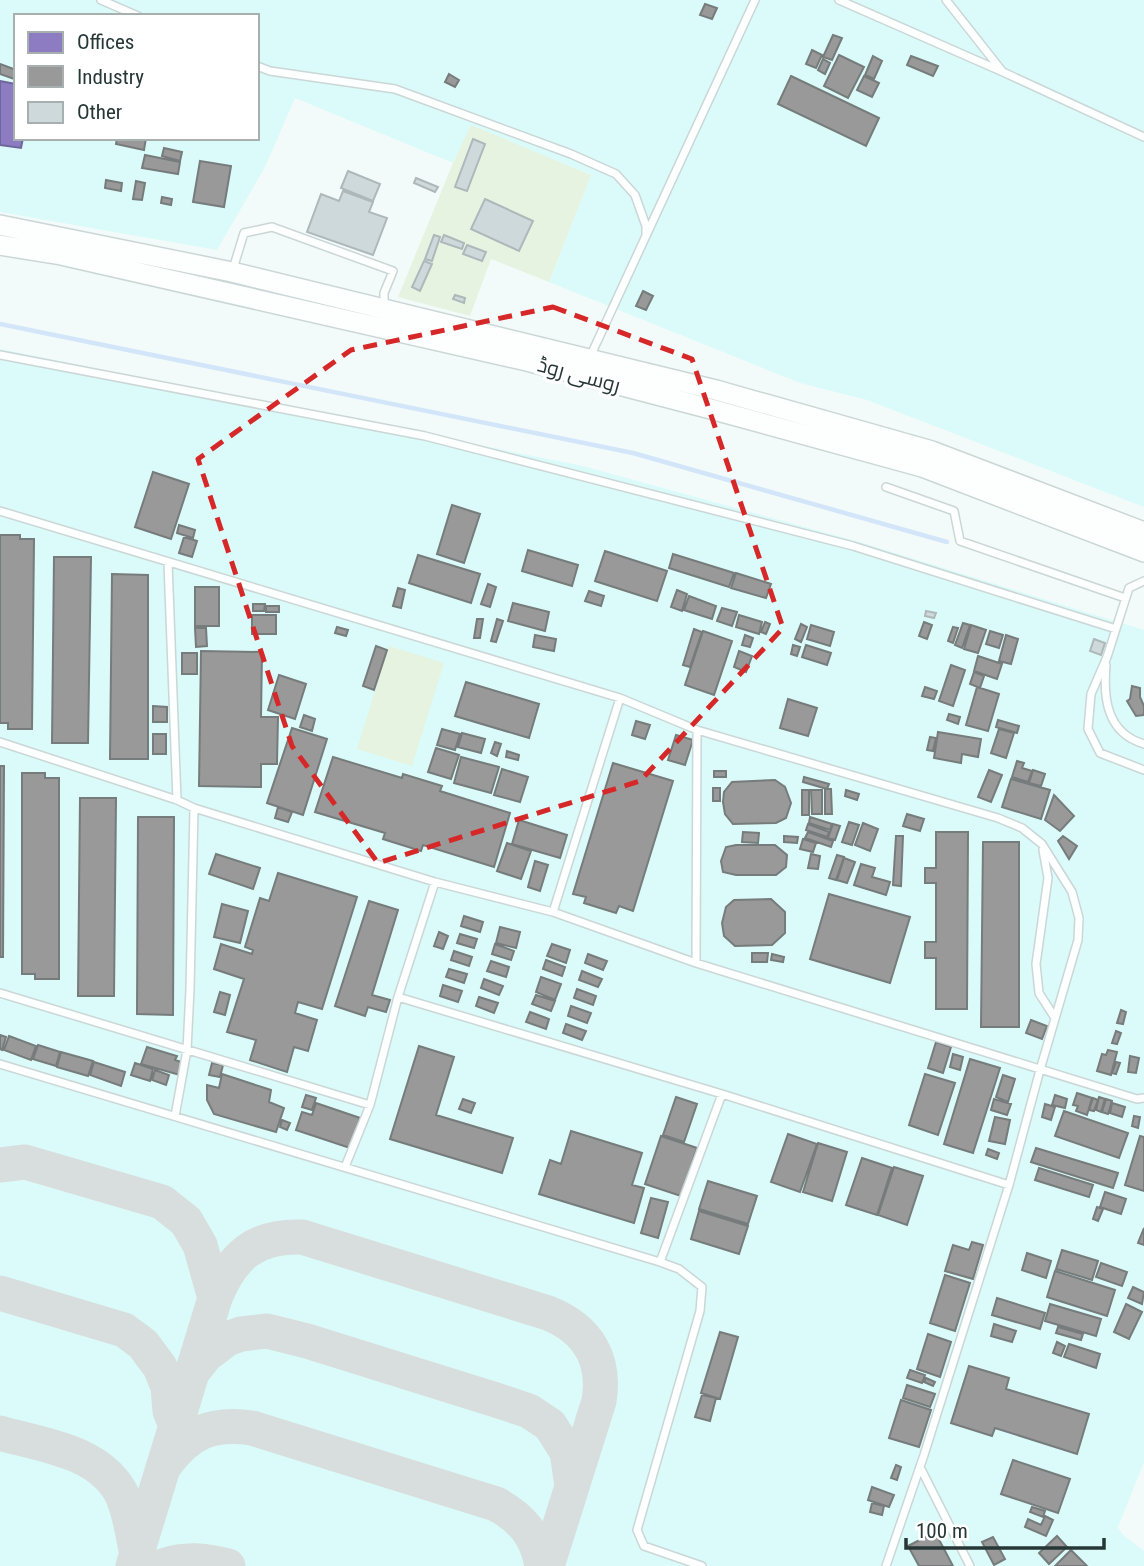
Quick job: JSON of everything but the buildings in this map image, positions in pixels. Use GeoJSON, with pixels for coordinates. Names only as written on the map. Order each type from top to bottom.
{"type":"FeatureCollection","features":[{"type":"Feature","properties":{"kind":"main road","name":"روسی روڈ"},"geometry":{"type":"LineString","coordinates":[[0,225],[232,272],[384,307],[716,390],[932,451],[1144,532]]}},
{"type":"Feature","properties":{"kind":"main road","name":"روسی روڈ"},"geometry":{"type":"LineString","coordinates":[[0,245],[61,255],[527,361],[922,467],[1144,552]]}},
{"type":"Feature","properties":{"kind":"main road"},"geometry":{"type":"LineString","coordinates":[[226,292],[232,272]]}},
{"type":"Feature","properties":{"kind":"lane"},"geometry":{"type":"LineString","coordinates":[[101,0],[133,14]]}},
{"type":"Feature","properties":{"kind":"lane"},"geometry":{"type":"LineString","coordinates":[[590,358],[754,0]]}},
{"type":"Feature","properties":{"kind":"lane"},"geometry":{"type":"LineString","coordinates":[[839,0],[1144,137]]}},
{"type":"Feature","properties":{"kind":"lane"},"geometry":{"type":"LineString","coordinates":[[946,0],[1003,72]]}},
{"type":"Feature","properties":{"kind":"lane"},"geometry":{"type":"LineString","coordinates":[[259,67],[270,71],[395,89],[571,154],[616,174],[635,195],[646,226],[646,235]]}},
{"type":"Feature","properties":{"kind":"lane"},"geometry":{"type":"LineString","coordinates":[[232,272],[244,233],[272,227],[393,271],[384,293],[384,307]]}},
{"type":"Feature","properties":{"kind":"lane"},"geometry":{"type":"LineString","coordinates":[[0,355],[425,436],[853,546],[1116,629]]}},
{"type":"Feature","properties":{"kind":"lane"},"geometry":{"type":"LineString","coordinates":[[886,487],[954,511],[960,541],[1125,598]]}},
{"type":"Feature","properties":{"kind":"lane"},"geometry":{"type":"LineString","coordinates":[[0,511],[620,698],[697,730],[998,818],[1022,828],[1042,844],[1072,892],[1079,918],[1078,940],[1009,1185],[886,1566]]}},
{"type":"Feature","properties":{"kind":"lane"},"geometry":{"type":"LineString","coordinates":[[168,563],[177,800]]}},
{"type":"Feature","properties":{"kind":"lane"},"geometry":{"type":"LineString","coordinates":[[1144,580],[1129,588],[1125,598],[1107,657],[1091,694],[1088,729],[1100,753],[1144,770]]}},
{"type":"Feature","properties":{"kind":"lane"},"geometry":{"type":"LineString","coordinates":[[1107,657],[1105,680],[1108,706],[1118,731],[1144,744]]}},
{"type":"Feature","properties":{"kind":"lane"},"geometry":{"type":"LineString","coordinates":[[553,912],[620,698]]}},
{"type":"Feature","properties":{"kind":"lane"},"geometry":{"type":"LineString","coordinates":[[696,963],[697,730]]}},
{"type":"Feature","properties":{"kind":"lane"},"geometry":{"type":"LineString","coordinates":[[0,742],[194,808],[435,882],[553,912],[696,963],[1040,1070],[1137,1099],[1144,1098]]}},
{"type":"Feature","properties":{"kind":"lane"},"geometry":{"type":"LineString","coordinates":[[175,1116],[187,1050],[194,808]]}},
{"type":"Feature","properties":{"kind":"lane"},"geometry":{"type":"LineString","coordinates":[[1042,844],[1048,877],[1036,964],[1039,993],[1055,1018]]}},
{"type":"Feature","properties":{"kind":"lane"},"geometry":{"type":"LineString","coordinates":[[345,1167],[370,1105],[398,997],[435,882]]}},
{"type":"Feature","properties":{"kind":"lane"},"geometry":{"type":"LineString","coordinates":[[0,993],[370,1105]]}},
{"type":"Feature","properties":{"kind":"lane"},"geometry":{"type":"LineString","coordinates":[[398,997],[722,1094],[1009,1185]]}},
{"type":"Feature","properties":{"kind":"lane"},"geometry":{"type":"LineString","coordinates":[[0,1064],[679,1269],[702,1287],[700,1311],[637,1530],[644,1546],[702,1566]]}},
{"type":"Feature","properties":{"kind":"lane"},"geometry":{"type":"LineString","coordinates":[[660,1262],[722,1094]]}},
{"type":"Feature","properties":{"kind":"lane"},"geometry":{"type":"LineString","coordinates":[[924,1455],[920,1471],[970,1566]]}},
{"type":"Feature","properties":{"kind":"highlighted area"},"geometry":{"type":"Polygon","coordinates":[[[553,307],[692,359],[783,628],[640,781],[378,863],[292,746],[198,459],[351,350],[553,307]]]}},
{"type":"Feature","properties":{"kind":"shaded area"},"geometry":{"type":"Polygon","coordinates":[[[0,0],[1144,0],[1144,507],[867,400],[800,383],[549,282],[591,175],[471,126],[453,163],[295,98],[265,167],[217,250],[0,212],[0,0]]]}},
{"type":"Feature","properties":{"kind":"shaded area"},"geometry":{"type":"Polygon","coordinates":[[[0,349],[583,466],[856,541],[1144,630],[1144,1462],[1118,1527],[1122,1534],[1144,1551],[1144,1566],[0,1566],[0,349]]]}},
{"type":"Feature","properties":{"kind":"green space"},"geometry":{"type":"Polygon","coordinates":[[[471,125],[591,175],[549,282],[491,259],[470,316],[398,297],[471,125]]]}},
{"type":"Feature","properties":{"kind":"green space"},"geometry":{"type":"Polygon","coordinates":[[[389,646],[444,663],[412,766],[357,749],[389,646]]]}},
{"type":"Feature","properties":{"kind":"waterway"},"geometry":{"type":"LineString","coordinates":[[0,324],[633,453],[947,542]]}},
{"type":"Feature","properties":{"kind":"taxiway"},"geometry":{"type":"LineString","coordinates":[[0,1165],[25,1162],[162,1202],[186,1221],[200,1245],[215,1298],[133,1566]]}},
{"type":"Feature","properties":{"kind":"taxiway"},"geometry":{"type":"LineString","coordinates":[[215,1298],[229,1270],[247,1251],[271,1240],[302,1237],[548,1313],[574,1328],[584,1337],[596,1359],[600,1372],[599,1401],[547,1566]]}},
{"type":"Feature","properties":{"kind":"taxiway"},"geometry":{"type":"LineString","coordinates":[[0,1293],[124,1330],[143,1344],[160,1367],[168,1387],[170,1411],[176,1426]]}},
{"type":"Feature","properties":{"kind":"taxiway"},"geometry":{"type":"LineString","coordinates":[[195,1369],[206,1355],[227,1339],[241,1334],[267,1331],[307,1341],[529,1411],[550,1425],[567,1452],[572,1486]]}},
{"type":"Feature","properties":{"kind":"taxiway"},"geometry":{"type":"LineString","coordinates":[[165,1465],[183,1444],[202,1432],[225,1427],[252,1428],[496,1504],[513,1515],[527,1529],[540,1555],[542,1566]]}},
{"type":"Feature","properties":{"kind":"taxiway"},"geometry":{"type":"LineString","coordinates":[[0,1433],[66,1451],[97,1466],[110,1477],[126,1505],[137,1554]]}},
{"type":"Feature","properties":{"kind":"taxiway"},"geometry":{"type":"LineString","coordinates":[[163,1566],[195,1561],[228,1566]]}}]}
